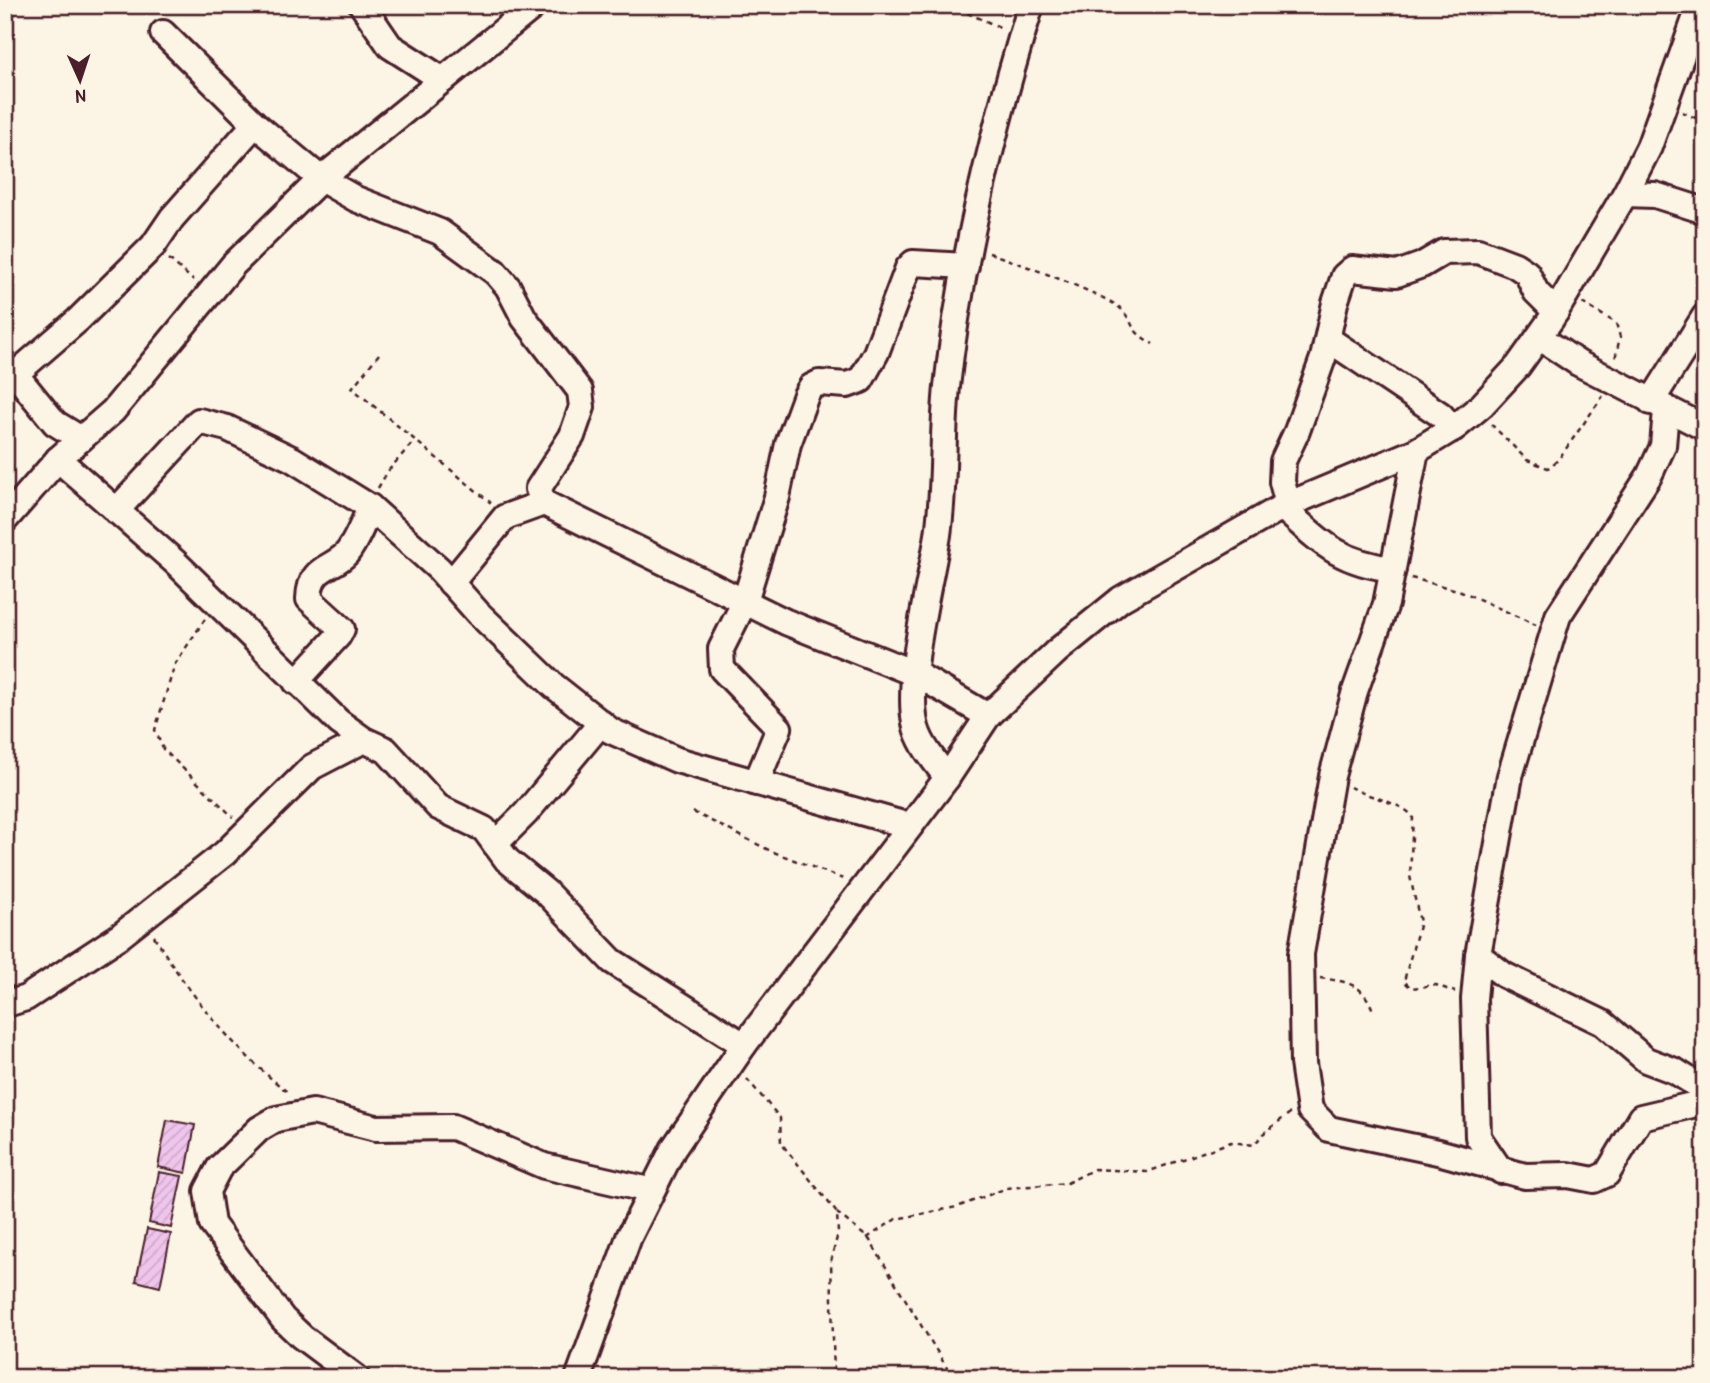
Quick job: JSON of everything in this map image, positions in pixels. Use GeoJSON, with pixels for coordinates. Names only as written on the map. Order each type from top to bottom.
{"type":"FeatureCollection","features":[{"type":"Feature","properties":{"kind":"street"},"geometry":{"type":"LineString","coordinates":[[362,5],[390,46],[443,80]]}},
{"type":"Feature","properties":{"kind":"street"},"geometry":{"type":"LineString","coordinates":[[5,520],[58,459],[113,411],[209,293],[321,179],[534,5]]}},
{"type":"Feature","properties":{"kind":"street"},"geometry":{"type":"LineString","coordinates":[[947,778],[919,736],[914,712],[916,674],[938,534],[945,474],[947,390],[968,256],[1031,5]]}},
{"type":"Feature","properties":{"kind":"street"},"geometry":{"type":"LineString","coordinates":[[578,1378],[629,1237],[649,1191],[738,1053],[947,778],[988,716],[1057,651],[1121,599],[1285,505],[1416,451],[1453,429],[1477,409],[1518,366],[1539,337],[1625,194],[1649,147],[1700,5]]}},
{"type":"Feature","properties":{"kind":"street"},"geometry":{"type":"LineString","coordinates":[[163,33],[255,124],[321,179],[356,200],[440,232],[495,272],[508,287],[524,318],[580,391],[580,417],[572,436],[538,489],[544,503],[786,622],[916,674],[988,716]]}},
{"type":"Feature","properties":{"kind":"street"},"geometry":{"type":"LineString","coordinates":[[81,439],[55,423],[10,379],[78,320],[153,246],[172,218],[255,124]]}},
{"type":"Feature","properties":{"kind":"street"},"geometry":{"type":"LineString","coordinates":[[1625,194],[1655,195],[1705,211]]}},
{"type":"Feature","properties":{"kind":"street"},"geometry":{"type":"LineString","coordinates":[[1393,571],[1363,565],[1332,550],[1285,505],[1283,461],[1297,431],[1328,339],[1344,276],[1352,269],[1396,274],[1422,265],[1444,253],[1478,251],[1516,265],[1527,273],[1536,292],[1560,303]]}},
{"type":"Feature","properties":{"kind":"street"},"geometry":{"type":"LineString","coordinates":[[756,783],[779,728],[728,676],[719,661],[721,649],[745,601],[777,497],[788,444],[811,387],[819,383],[847,385],[861,380],[876,353],[908,268],[913,263],[968,256]]}},
{"type":"Feature","properties":{"kind":"street"},"geometry":{"type":"LineString","coordinates":[[1501,1171],[1478,1137],[1474,999],[1478,955],[1510,776],[1551,632],[1580,578],[1649,476],[1663,446],[1659,406],[1705,316]]}},
{"type":"Feature","properties":{"kind":"street"},"geometry":{"type":"LineString","coordinates":[[1539,337],[1611,381],[1705,428]]}},
{"type":"Feature","properties":{"kind":"street"},"geometry":{"type":"LineString","coordinates":[[1328,339],[1441,415],[1453,429]]}},
{"type":"Feature","properties":{"kind":"street"},"geometry":{"type":"LineString","coordinates":[[116,511],[155,472],[193,426],[205,420],[303,465],[370,507],[404,535],[554,686],[611,731],[652,751],[910,826]]}},
{"type":"Feature","properties":{"kind":"street"},"geometry":{"type":"LineString","coordinates":[[1416,451],[1380,625],[1355,691],[1332,776],[1305,922],[1299,976],[1310,1110],[1329,1129],[1438,1152],[1501,1171],[1525,1176],[1568,1175],[1601,1178],[1607,1174],[1641,1117],[1705,1102]]}},
{"type":"Feature","properties":{"kind":"street"},"geometry":{"type":"LineString","coordinates":[[58,459],[208,593],[339,722],[364,740],[375,742],[399,761],[438,807],[473,822],[507,860],[546,892],[612,961],[738,1053]]}},
{"type":"Feature","properties":{"kind":"street"},"geometry":{"type":"LineString","coordinates":[[451,583],[505,517],[544,503]]}},
{"type":"Feature","properties":{"kind":"street"},"geometry":{"type":"LineString","coordinates":[[296,682],[341,632],[338,623],[309,599],[310,588],[322,568],[346,554],[370,507]]}},
{"type":"Feature","properties":{"kind":"street"},"geometry":{"type":"LineString","coordinates":[[495,844],[526,813],[601,723]]}},
{"type":"Feature","properties":{"kind":"street"},"geometry":{"type":"LineString","coordinates":[[5,998],[13,1003],[55,982],[143,918],[248,831],[312,767],[364,740]]}},
{"type":"Feature","properties":{"kind":"street"},"geometry":{"type":"LineString","coordinates":[[1478,955],[1504,975],[1603,1023],[1646,1060],[1675,1071],[1705,1090]]}},
{"type":"Feature","properties":{"kind":"street"},"geometry":{"type":"LineString","coordinates":[[356,1378],[302,1337],[284,1319],[212,1224],[207,1191],[219,1168],[260,1129],[276,1119],[313,1112],[376,1128],[453,1127],[544,1166],[649,1191]]}},
{"type":"Feature","properties":{"kind":"street"},"geometry":{"type":"LineString","coordinates":[[1458,1159],[1478,1137]]}},
{"type":"Feature","properties":{"kind":"path"},"geometry":{"type":"LineString","coordinates":[[949,5],[1021,37]]}},
{"type":"Feature","properties":{"kind":"path"},"geometry":{"type":"LineString","coordinates":[[1666,104],[1705,122]]}},
{"type":"Feature","properties":{"kind":"path"},"geometry":{"type":"LineString","coordinates":[[153,246],[209,293]]}},
{"type":"Feature","properties":{"kind":"path"},"geometry":{"type":"LineString","coordinates":[[968,256],[1010,260],[1102,297],[1121,309],[1136,335],[1153,344]]}},
{"type":"Feature","properties":{"kind":"path"},"geometry":{"type":"LineString","coordinates":[[1477,409],[1527,460],[1548,468],[1558,460],[1611,381],[1620,337],[1616,323],[1560,303]]}},
{"type":"Feature","properties":{"kind":"path"},"geometry":{"type":"LineString","coordinates":[[379,354],[352,388],[475,488],[505,517]]}},
{"type":"Feature","properties":{"kind":"path"},"geometry":{"type":"LineString","coordinates":[[370,507],[388,471],[414,441]]}},
{"type":"Feature","properties":{"kind":"path"},"geometry":{"type":"LineString","coordinates":[[1393,571],[1461,591],[1551,632]]}},
{"type":"Feature","properties":{"kind":"path"},"geometry":{"type":"LineString","coordinates":[[208,593],[204,622],[175,664],[155,730],[163,749],[248,831]]}},
{"type":"Feature","properties":{"kind":"path"},"geometry":{"type":"LineString","coordinates":[[1332,776],[1371,799],[1402,807],[1413,817],[1410,876],[1420,922],[1404,972],[1406,985],[1415,988],[1436,985],[1474,999]]}},
{"type":"Feature","properties":{"kind":"path"},"geometry":{"type":"LineString","coordinates":[[693,812],[771,851],[865,886]]}},
{"type":"Feature","properties":{"kind":"path"},"geometry":{"type":"LineString","coordinates":[[143,918],[194,997],[220,1029],[246,1058],[313,1112]]}},
{"type":"Feature","properties":{"kind":"path"},"geometry":{"type":"LineString","coordinates":[[1299,976],[1359,987],[1369,998],[1374,1013]]}},
{"type":"Feature","properties":{"kind":"path"},"geometry":{"type":"LineString","coordinates":[[738,1053],[780,1118],[780,1143],[837,1213],[867,1238],[953,1378]]}},
{"type":"Feature","properties":{"kind":"path"},"geometry":{"type":"LineString","coordinates":[[867,1238],[896,1219],[957,1207],[1007,1188],[1067,1183],[1094,1169],[1147,1172],[1231,1142],[1254,1145],[1264,1133],[1287,1117],[1307,1091]]}},
{"type":"Feature","properties":{"kind":"path"},"geometry":{"type":"LineString","coordinates":[[835,1378],[831,1261],[838,1233],[837,1213]]}},
{"type":"Feature","properties":{"kind":"building"},"geometry":{"type":"Polygon","coordinates":[[[167,1120],[195,1125],[186,1173],[158,1167],[167,1120]]]}},
{"type":"Feature","properties":{"kind":"building"},"geometry":{"type":"Polygon","coordinates":[[[159,1172],[182,1176],[171,1228],[149,1223],[159,1172]]]}},
{"type":"Feature","properties":{"kind":"building"},"geometry":{"type":"Polygon","coordinates":[[[147,1229],[171,1234],[160,1287],[136,1281],[147,1229]]]}}]}
